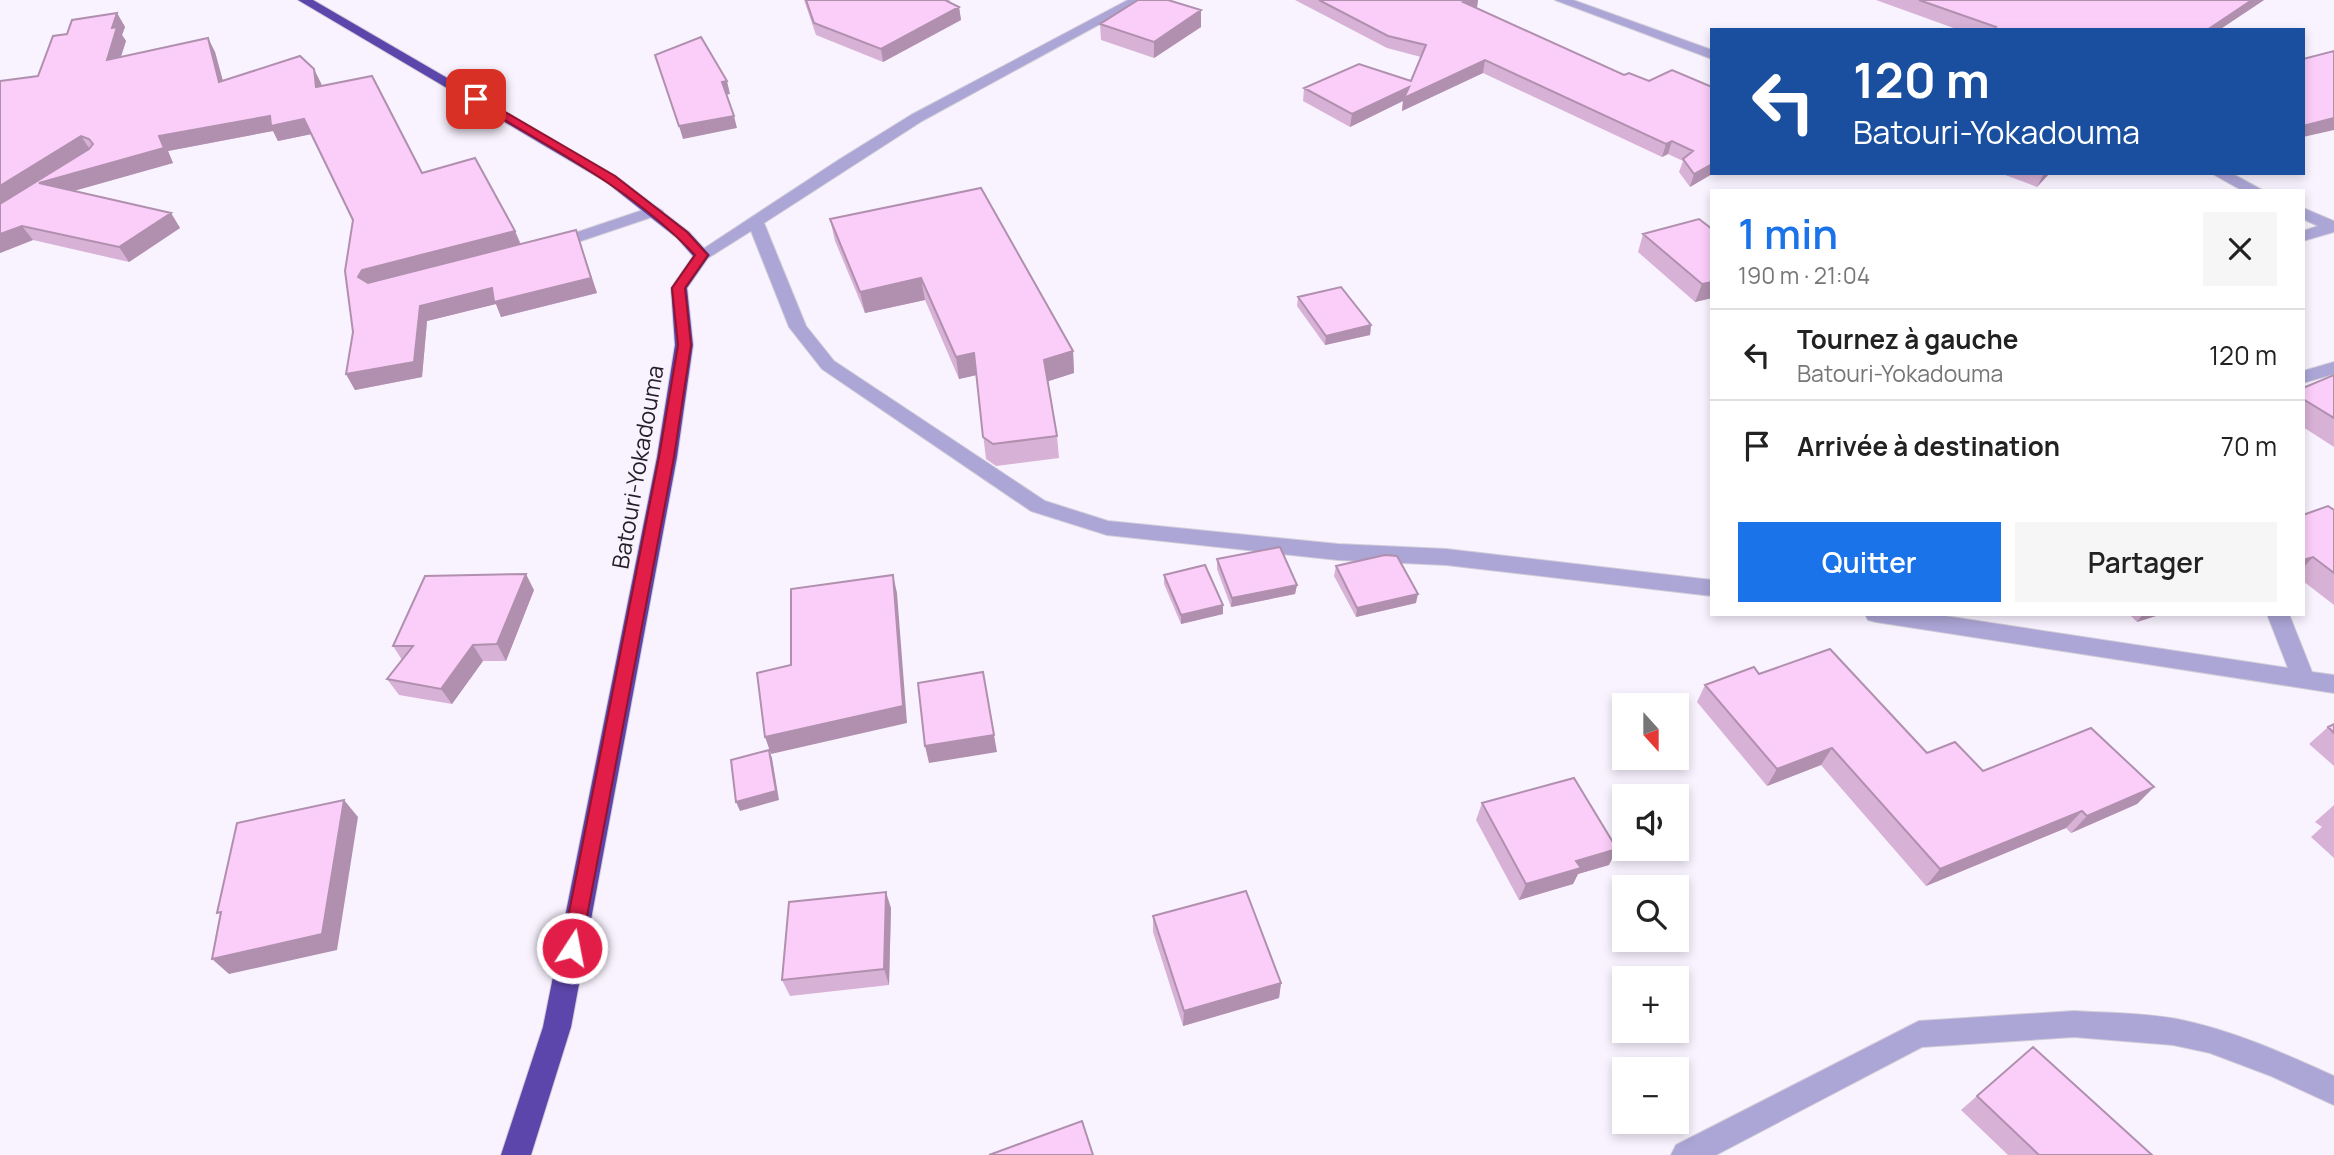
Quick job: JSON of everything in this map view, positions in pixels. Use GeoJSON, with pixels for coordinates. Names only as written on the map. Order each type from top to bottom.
{"type":"FeatureCollection","features":[{"type":"Feature","properties":{"kind":"highway"},"geometry":{"type":"LineString","coordinates":[[304,0],[611,178],[655,211],[702,255]]}},
{"type":"Feature","properties":{"kind":"highway","name":"Batouri-Yokadouma"},"geometry":{"type":"LineString","coordinates":[[516,1155],[557,1027],[667,457],[684,345],[679,288],[702,255]]}},
{"type":"Feature","properties":{"kind":"street"},"geometry":{"type":"LineString","coordinates":[[702,255],[756,223],[845,162],[1010,65],[1138,0]]}},
{"type":"Feature","properties":{"kind":"street"},"geometry":{"type":"LineString","coordinates":[[1561,0],[1710,54]]}},
{"type":"Feature","properties":{"kind":"street"},"geometry":{"type":"LineString","coordinates":[[2222,175],[2252,189]]}},
{"type":"Feature","properties":{"kind":"street"},"geometry":{"type":"LineString","coordinates":[[540,248],[655,211]]}},
{"type":"Feature","properties":{"kind":"street"},"geometry":{"type":"LineString","coordinates":[[2305,214],[2333,226]]}},
{"type":"Feature","properties":{"kind":"street"},"geometry":{"type":"LineString","coordinates":[[756,223],[798,327],[828,365],[1038,506],[1107,528],[1338,552],[1446,557],[1710,588]]}},
{"type":"Feature","properties":{"kind":"street"},"geometry":{"type":"LineString","coordinates":[[2305,235],[2333,226]]}},
{"type":"Feature","properties":{"kind":"street"},"geometry":{"type":"LineString","coordinates":[[2305,376],[2334,368]]}},
{"type":"Feature","properties":{"kind":"street"},"geometry":{"type":"LineString","coordinates":[[1890,616],[2334,684]]}},
{"type":"Feature","properties":{"kind":"street"},"geometry":{"type":"LineString","coordinates":[[2279,616],[2304,681]]}},
{"type":"Feature","properties":{"kind":"street"},"geometry":{"type":"LineString","coordinates":[[1686,1155],[1919,1034],[2074,1024],[2173,1032],[2210,1040],[2277,1064],[2334,1091]]}},
{"type":"Feature","properties":{"kind":"building"},"geometry":{"type":"Polygon","coordinates":[[[806,0],[945,0],[959,7],[881,49],[814,23],[806,0]]]}},
{"type":"Feature","properties":{"kind":"building"},"geometry":{"type":"Polygon","coordinates":[[[1138,0],[1168,0],[1201,10],[1154,42],[1100,24],[1138,0]]]}},
{"type":"Feature","properties":{"kind":"building"},"geometry":{"type":"Polygon","coordinates":[[[1319,0],[1467,0],[1463,2],[1624,75],[1629,73],[1649,81],[1672,70],[1710,86],[1710,165],[1694,174],[1683,159],[1693,151],[1672,141],[1666,144],[1485,60],[1404,98],[1409,87],[1352,114],[1304,88],[1359,64],[1411,81],[1426,45],[1388,36],[1319,0]]]}},
{"type":"Feature","properties":{"kind":"building"},"geometry":{"type":"Polygon","coordinates":[[[1919,0],[2252,0],[2210,28],[1996,27],[1919,0]]]}},
{"type":"Feature","properties":{"kind":"building"},"geometry":{"type":"Polygon","coordinates":[[[117,13],[112,28],[117,27],[107,60],[208,38],[219,82],[300,56],[314,69],[316,87],[372,76],[422,173],[475,158],[515,231],[362,270],[358,277],[368,283],[576,230],[591,278],[494,302],[492,288],[420,306],[414,362],[346,374],[353,332],[345,271],[353,220],[304,119],[271,126],[270,116],[159,136],[164,148],[39,183],[171,213],[119,247],[22,226],[0,234],[0,204],[93,144],[81,136],[0,186],[0,81],[38,76],[53,36],[67,34],[72,20],[117,13]]]}},
{"type":"Feature","properties":{"kind":"building"},"geometry":{"type":"Polygon","coordinates":[[[701,37],[727,81],[722,82],[734,116],[679,126],[655,55],[701,37]]]}},
{"type":"Feature","properties":{"kind":"building"},"geometry":{"type":"Polygon","coordinates":[[[2334,51],[2334,118],[2305,125],[2305,58],[2334,51]]]}},
{"type":"Feature","properties":{"kind":"building"},"geometry":{"type":"Polygon","coordinates":[[[981,188],[1073,351],[1044,360],[1057,436],[993,444],[983,437],[974,353],[956,357],[921,278],[860,292],[830,219],[981,188]]]}},
{"type":"Feature","properties":{"kind":"building"},"geometry":{"type":"Polygon","coordinates":[[[1699,219],[1710,227],[1710,282],[1702,284],[1643,234],[1699,219]]]}},
{"type":"Feature","properties":{"kind":"building"},"geometry":{"type":"Polygon","coordinates":[[[1341,287],[1371,325],[1326,336],[1298,297],[1341,287]]]}},
{"type":"Feature","properties":{"kind":"building"},"geometry":{"type":"Polygon","coordinates":[[[2334,375],[2334,418],[2305,400],[2305,387],[2334,375]]]}},
{"type":"Feature","properties":{"kind":"building"},"geometry":{"type":"Polygon","coordinates":[[[2328,506],[2334,510],[2334,573],[2313,557],[2305,559],[2305,514],[2328,506]]]}},
{"type":"Feature","properties":{"kind":"building"},"geometry":{"type":"Polygon","coordinates":[[[1280,547],[1297,585],[1232,598],[1217,559],[1280,547]]]}},
{"type":"Feature","properties":{"kind":"building"},"geometry":{"type":"Polygon","coordinates":[[[1385,555],[1397,556],[1418,594],[1357,608],[1336,566],[1385,555]]]}},
{"type":"Feature","properties":{"kind":"building"},"geometry":{"type":"Polygon","coordinates":[[[1205,565],[1223,605],[1181,615],[1164,575],[1205,565]]]}},
{"type":"Feature","properties":{"kind":"building"},"geometry":{"type":"Polygon","coordinates":[[[526,574],[497,644],[473,645],[441,689],[387,679],[413,646],[393,646],[425,576],[526,574]]]}},
{"type":"Feature","properties":{"kind":"building"},"geometry":{"type":"Polygon","coordinates":[[[893,575],[903,706],[765,737],[757,673],[791,665],[791,589],[893,575]]]}},
{"type":"Feature","properties":{"kind":"building"},"geometry":{"type":"Polygon","coordinates":[[[1830,649],[1927,753],[1955,742],[1983,771],[2091,728],[2154,787],[2087,816],[2082,811],[1940,869],[1832,748],[1777,769],[1705,685],[1754,667],[1759,674],[1830,649]]]}},
{"type":"Feature","properties":{"kind":"building"},"geometry":{"type":"Polygon","coordinates":[[[983,672],[994,735],[925,746],[918,683],[983,672]]]}},
{"type":"Feature","properties":{"kind":"building"},"geometry":{"type":"Polygon","coordinates":[[[769,750],[776,791],[736,802],[731,760],[769,750]]]}},
{"type":"Feature","properties":{"kind":"building"},"geometry":{"type":"Polygon","coordinates":[[[1574,778],[1612,841],[1612,850],[1576,861],[1581,868],[1526,884],[1482,803],[1574,778]]]}},
{"type":"Feature","properties":{"kind":"building"},"geometry":{"type":"Polygon","coordinates":[[[344,800],[322,934],[212,959],[221,912],[217,913],[237,823],[344,800]]]}},
{"type":"Feature","properties":{"kind":"building"},"geometry":{"type":"Polygon","coordinates":[[[1246,891],[1281,983],[1184,1011],[1153,916],[1246,891]]]}},
{"type":"Feature","properties":{"kind":"building"},"geometry":{"type":"Polygon","coordinates":[[[886,892],[884,969],[782,980],[789,902],[886,892]]]}},
{"type":"Feature","properties":{"kind":"building"},"geometry":{"type":"Polygon","coordinates":[[[2033,1047],[2152,1155],[2039,1155],[1977,1096],[2033,1047]]]}},
{"type":"Feature","properties":{"kind":"building"},"geometry":{"type":"Polygon","coordinates":[[[1082,1121],[1093,1155],[989,1155],[1082,1121]]]}},
{"type":"Feature","properties":{"kind":"route"},"geometry":{"type":"LineString","coordinates":[[476,99],[611,178],[655,211],[702,255],[679,288],[684,345],[667,457],[572,948]]}}]}
